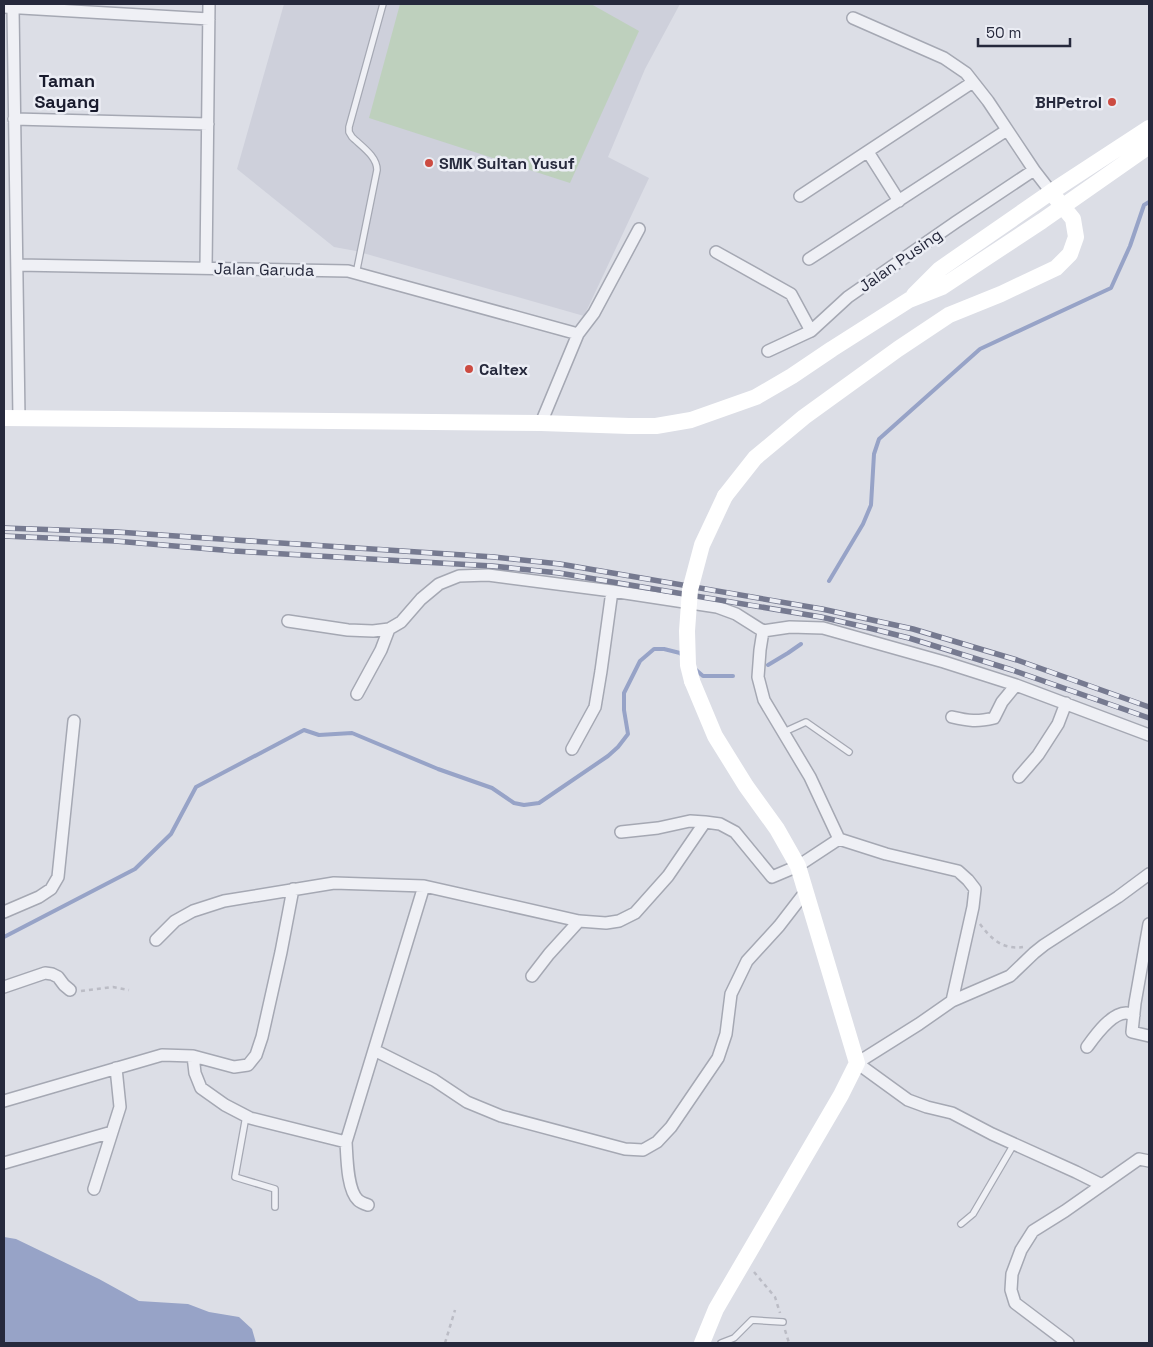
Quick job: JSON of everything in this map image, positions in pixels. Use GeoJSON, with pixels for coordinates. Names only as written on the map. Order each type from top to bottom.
{"type":"FeatureCollection","features":[{"type":"Feature","properties":{"kind":"main road"},"geometry":{"type":"LineString","coordinates":[[909,300],[940,269],[1051,192],[1149,128]]}},
{"type":"Feature","properties":{"kind":"main road"},"geometry":{"type":"LineString","coordinates":[[12,418],[541,423],[629,426],[656,426],[691,420],[756,396],[792,376],[909,300],[942,287],[1149,146]]}},
{"type":"Feature","properties":{"kind":"main road"},"geometry":{"type":"LineString","coordinates":[[702,1343],[716,1309],[841,1095],[857,1063],[798,866],[777,829],[746,786],[715,736],[692,681],[688,665],[687,631],[690,590],[702,545],[725,496],[755,458],[804,417],[949,315],[1001,294],[1056,268],[1070,254],[1076,237],[1073,219],[1051,192]]}},
{"type":"Feature","properties":{"kind":"street","name":"Jalan Garuda"},"geometry":{"type":"LineString","coordinates":[[209,4],[206,268],[348,271],[578,334]]}},
{"type":"Feature","properties":{"kind":"street"},"geometry":{"type":"LineString","coordinates":[[12,418],[17,265],[10,187],[14,119],[8,7],[56,7],[209,19]]}},
{"type":"Feature","properties":{"kind":"street"},"geometry":{"type":"LineString","coordinates":[[853,18],[944,58],[966,73],[988,101],[1051,192]]}},
{"type":"Feature","properties":{"kind":"street"},"geometry":{"type":"LineString","coordinates":[[800,196],[973,82]]}},
{"type":"Feature","properties":{"kind":"street"},"geometry":{"type":"LineString","coordinates":[[14,119],[208,124]]}},
{"type":"Feature","properties":{"kind":"street"},"geometry":{"type":"LineString","coordinates":[[809,259],[1007,130]]}},
{"type":"Feature","properties":{"kind":"street"},"geometry":{"type":"LineString","coordinates":[[868,152],[899,201]]}},
{"type":"Feature","properties":{"kind":"street","name":"Jalan Pusing"},"geometry":{"type":"LineString","coordinates":[[768,351],[811,331],[848,297],[1034,170]]}},
{"type":"Feature","properties":{"kind":"street"},"geometry":{"type":"LineString","coordinates":[[541,423],[578,334],[594,313],[639,229]]}},
{"type":"Feature","properties":{"kind":"street"},"geometry":{"type":"LineString","coordinates":[[716,252],[791,294],[811,331]]}},
{"type":"Feature","properties":{"kind":"street"},"geometry":{"type":"LineString","coordinates":[[17,265],[206,268]]}},
{"type":"Feature","properties":{"kind":"street"},"geometry":{"type":"LineString","coordinates":[[288,621],[348,630],[374,631],[390,629],[401,622],[421,599],[438,584],[459,576],[488,575],[612,591],[717,606],[736,614],[763,631],[790,627],[823,628],[944,662],[1016,685],[1149,735]]}},
{"type":"Feature","properties":{"kind":"street"},"geometry":{"type":"LineString","coordinates":[[572,749],[594,707],[612,591]]}},
{"type":"Feature","properties":{"kind":"street"},"geometry":{"type":"LineString","coordinates":[[357,694],[390,629]]}},
{"type":"Feature","properties":{"kind":"street"},"geometry":{"type":"LineString","coordinates":[[763,631],[758,677],[764,700],[810,777],[839,839],[886,854],[958,871],[975,889],[973,907],[952,1001]]}},
{"type":"Feature","properties":{"kind":"street"},"geometry":{"type":"LineString","coordinates":[[952,717],[968,721],[994,718],[1002,702],[1016,685]]}},
{"type":"Feature","properties":{"kind":"street"},"geometry":{"type":"LineString","coordinates":[[1019,777],[1038,754],[1058,724],[1066,703]]}},
{"type":"Feature","properties":{"kind":"street"},"geometry":{"type":"LineString","coordinates":[[4,912],[39,897],[51,889],[58,877],[74,721]]}},
{"type":"Feature","properties":{"kind":"street"},"geometry":{"type":"LineString","coordinates":[[621,832],[690,822],[720,824],[735,832],[772,877],[798,866],[839,839]]}},
{"type":"Feature","properties":{"kind":"street"},"geometry":{"type":"LineString","coordinates":[[156,940],[175,921],[193,911],[224,901],[334,883],[424,886],[579,921],[606,923],[619,920],[634,913],[668,876],[705,822]]}},
{"type":"Feature","properties":{"kind":"street"},"geometry":{"type":"LineString","coordinates":[[1102,1185],[992,1134],[952,1113],[908,1100],[857,1063],[952,1001],[1010,976],[1044,945],[1118,897],[1149,874]]}},
{"type":"Feature","properties":{"kind":"street"},"geometry":{"type":"LineString","coordinates":[[368,1205],[358,1200],[352,1191],[346,1142],[424,886]]}},
{"type":"Feature","properties":{"kind":"street"},"geometry":{"type":"LineString","coordinates":[[4,1101],[162,1055],[193,1056],[234,1067],[248,1065],[256,1055],[262,1038],[293,889]]}},
{"type":"Feature","properties":{"kind":"street"},"geometry":{"type":"LineString","coordinates":[[374,1050],[434,1080],[467,1102],[501,1116],[625,1149],[642,1150],[657,1142],[671,1127],[708,1074],[718,1058],[726,1034],[731,994],[747,961],[779,926],[806,891]]}},
{"type":"Feature","properties":{"kind":"street"},"geometry":{"type":"LineString","coordinates":[[532,976],[579,921]]}},
{"type":"Feature","properties":{"kind":"street"},"geometry":{"type":"LineString","coordinates":[[1149,924],[1135,1003],[1132,1032],[1149,1036]]}},
{"type":"Feature","properties":{"kind":"street"},"geometry":{"type":"LineString","coordinates":[[4,987],[45,973],[58,977],[70,990]]}},
{"type":"Feature","properties":{"kind":"street"},"geometry":{"type":"LineString","coordinates":[[1087,1047],[1102,1027],[1114,1017],[1125,1013],[1134,1015]]}},
{"type":"Feature","properties":{"kind":"street"},"geometry":{"type":"LineString","coordinates":[[193,1056],[195,1072],[201,1088],[225,1105],[250,1118],[346,1142]]}},
{"type":"Feature","properties":{"kind":"street"},"geometry":{"type":"LineString","coordinates":[[94,1189],[120,1107],[116,1068]]}},
{"type":"Feature","properties":{"kind":"street"},"geometry":{"type":"LineString","coordinates":[[4,1162],[112,1132]]}},
{"type":"Feature","properties":{"kind":"street"},"geometry":{"type":"LineString","coordinates":[[1068,1343],[1015,1302],[1011,1290],[1012,1274],[1021,1250],[1033,1231],[1139,1159],[1149,1161]]}},
{"type":"Feature","properties":{"kind":"lane"},"geometry":{"type":"LineString","coordinates":[[356,274],[377,164],[352,137],[349,127],[383,4]]}},
{"type":"Feature","properties":{"kind":"lane"},"geometry":{"type":"LineString","coordinates":[[784,732],[806,722],[849,752]]}},
{"type":"Feature","properties":{"kind":"lane"},"geometry":{"type":"LineString","coordinates":[[246,1116],[235,1177],[275,1189],[275,1207]]}},
{"type":"Feature","properties":{"kind":"lane"},"geometry":{"type":"LineString","coordinates":[[961,1224],[974,1214],[1014,1144]]}},
{"type":"Feature","properties":{"kind":"lane"},"geometry":{"type":"LineString","coordinates":[[721,1343],[734,1338],[752,1320],[783,1322]]}},
{"type":"Feature","properties":{"kind":"path"},"geometry":{"type":"LineString","coordinates":[[973,907],[980,925],[990,937],[1000,944],[1013,948],[1044,945]]}},
{"type":"Feature","properties":{"kind":"path"},"geometry":{"type":"LineString","coordinates":[[70,990],[79,991],[113,987],[129,990]]}},
{"type":"Feature","properties":{"kind":"path"},"geometry":{"type":"LineString","coordinates":[[744,1261],[775,1297],[789,1343]]}},
{"type":"Feature","properties":{"kind":"path"},"geometry":{"type":"LineString","coordinates":[[445,1343],[455,1310]]}},
{"type":"Feature","properties":{"kind":"shaded area","name":"SMK Sultan Yusuf"},"geometry":{"type":"Polygon","coordinates":[[[284,4],[680,4],[645,69],[608,157],[649,178],[584,316],[356,251],[334,247],[237,169],[284,4]]]}},
{"type":"Feature","properties":{"kind":"green space"},"geometry":{"type":"Polygon","coordinates":[[[400,4],[591,4],[639,31],[570,183],[369,118],[400,4]]]}},
{"type":"Feature","properties":{"kind":"water"},"geometry":{"type":"Polygon","coordinates":[[[4,1237],[16,1239],[99,1279],[139,1301],[188,1304],[209,1312],[239,1317],[252,1329],[256,1343],[4,1343],[4,1237]]]}},
{"type":"Feature","properties":{"kind":"waterway"},"geometry":{"type":"LineString","coordinates":[[829,581],[863,524],[871,505],[874,454],[879,439],[980,349],[1111,288],[1130,246],[1144,205],[1149,202]]}},
{"type":"Feature","properties":{"kind":"waterway"},"geometry":{"type":"LineString","coordinates":[[768,665],[801,644]]}},
{"type":"Feature","properties":{"kind":"waterway"},"geometry":{"type":"LineString","coordinates":[[4,937],[135,869],[171,834],[196,787],[304,730],[319,735],[352,733],[438,769],[492,788],[514,803],[524,805],[539,803],[608,756],[628,734],[624,710],[624,693],[640,661],[654,649],[664,649],[682,655]]}},
{"type":"Feature","properties":{"kind":"waterway"},"geometry":{"type":"LineString","coordinates":[[695,669],[703,676],[733,676]]}},
{"type":"Feature","properties":{"kind":"railway"},"geometry":{"type":"LineString","coordinates":[[4,528],[117,532],[494,557],[560,564],[822,609],[913,629],[1017,660],[1149,707]]}},
{"type":"Feature","properties":{"kind":"railway"},"geometry":{"type":"LineString","coordinates":[[4,536],[115,541],[234,551],[492,566],[559,573],[821,617],[869,628],[909,638],[1012,670],[1149,718]]}},
{"type":"Feature","properties":{"kind":"place","name":"BHPetrol"},"geometry":{"type":"Point","coordinates":[1112,102]}},
{"type":"Feature","properties":{"kind":"place","name":"SMK Sultan Yusuf"},"geometry":{"type":"Point","coordinates":[429,163]}},
{"type":"Feature","properties":{"kind":"place","name":"Caltex"},"geometry":{"type":"Point","coordinates":[469,369]}},
{"type":"Feature","properties":{"kind":"district","name":"Taman Sayang"},"geometry":{"type":"Point","coordinates":[67,91]}}]}
